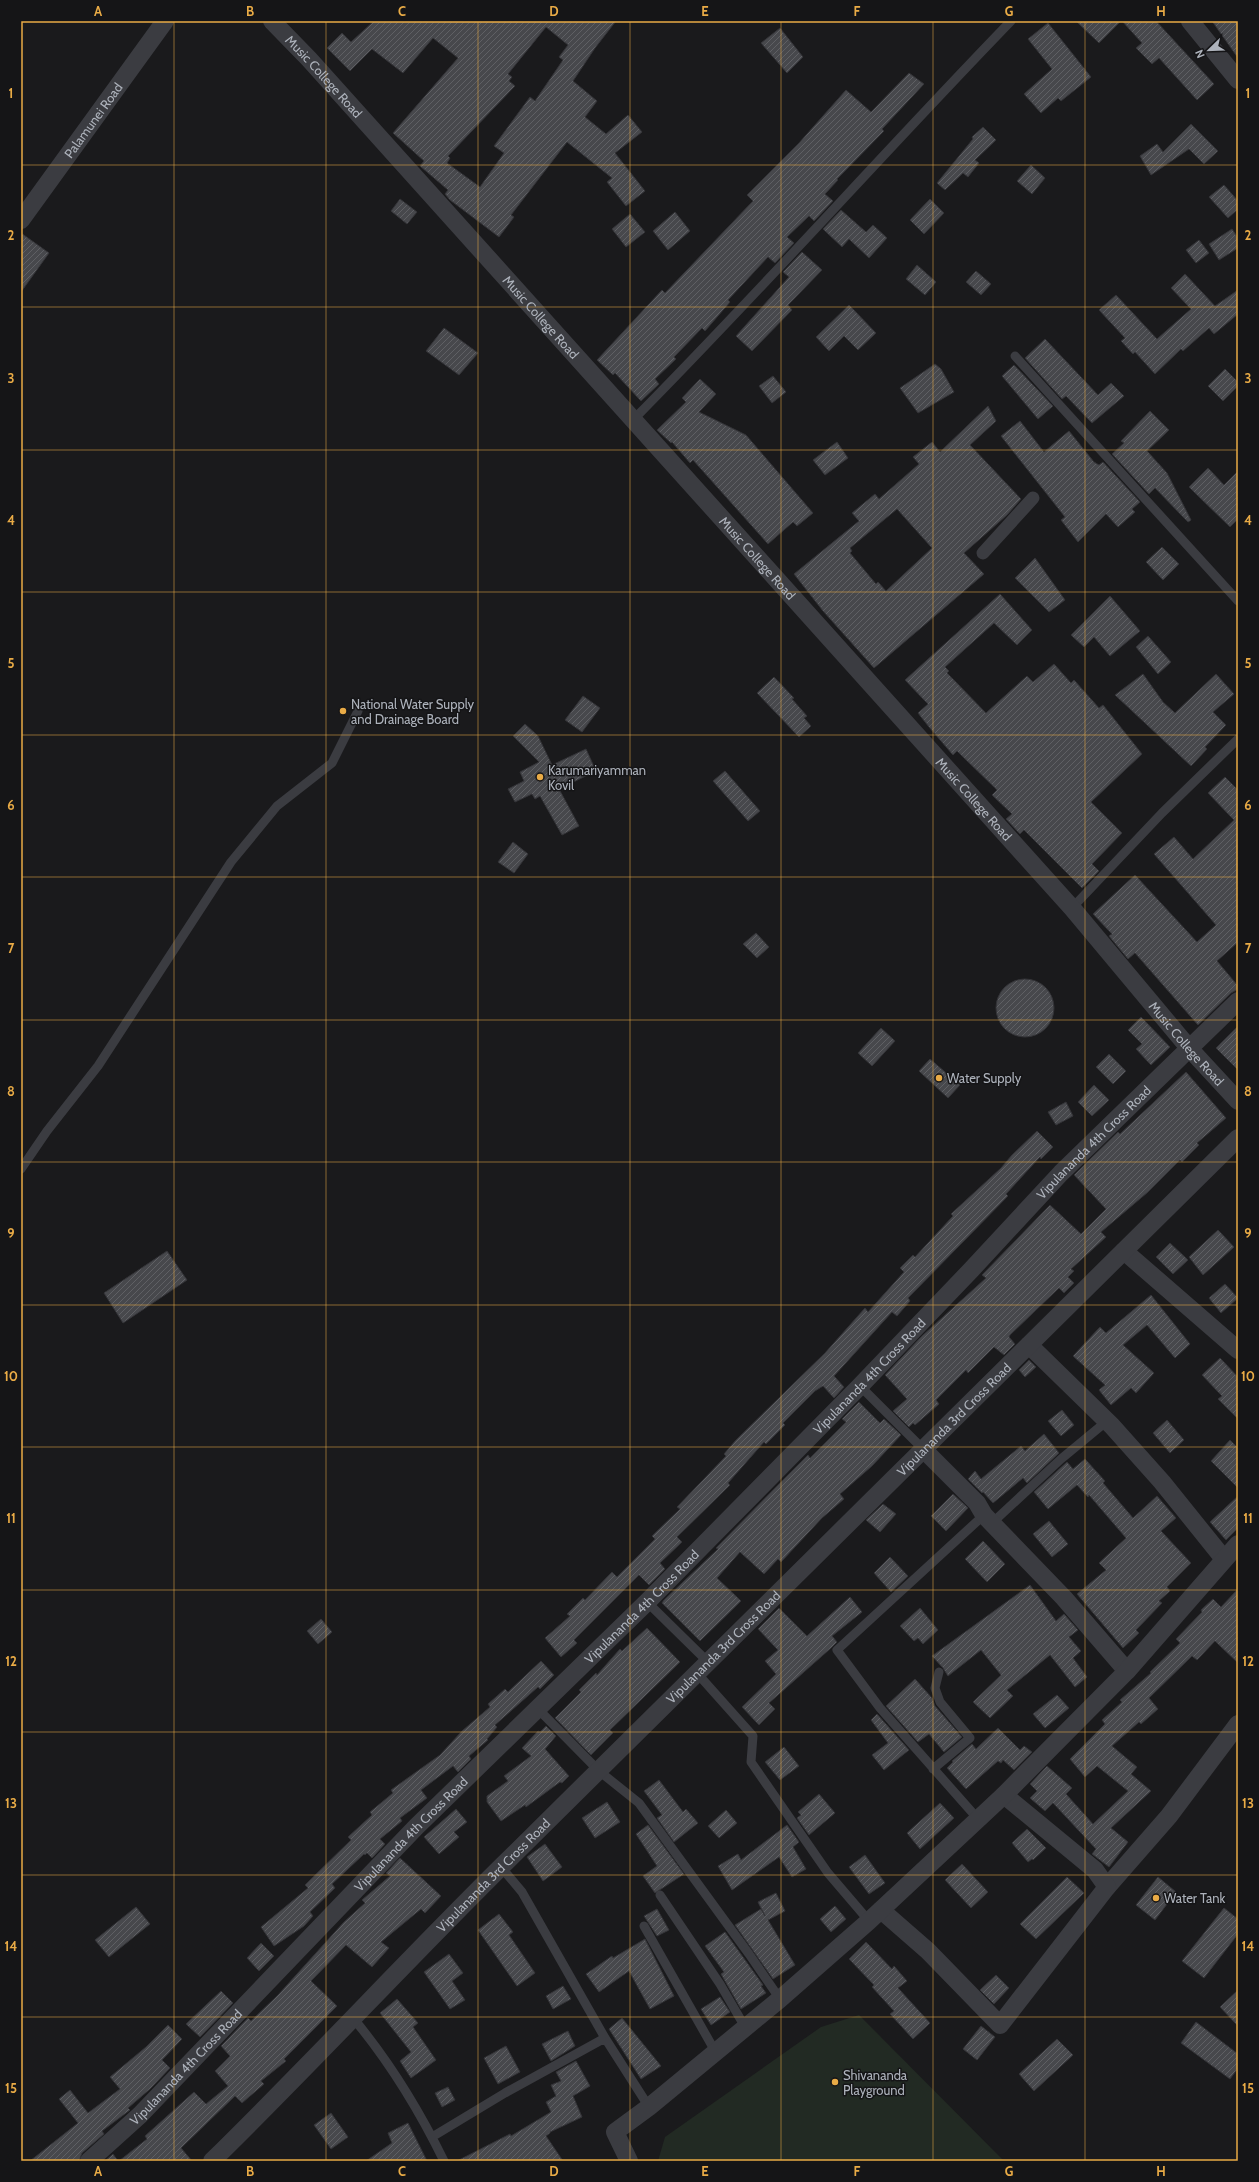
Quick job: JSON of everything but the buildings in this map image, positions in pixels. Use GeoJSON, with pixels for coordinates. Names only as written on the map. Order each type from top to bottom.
{"type":"FeatureCollection","features":[{"type":"Feature","properties":{"kind":"street","name":"Palamunei Road"},"geometry":{"type":"LineString","coordinates":[[21,220],[165,21]]}},
{"type":"Feature","properties":{"kind":"street","name":"Music College Road"},"geometry":{"type":"LineString","coordinates":[[272,21],[309,59],[1072,908],[1189,1048],[1238,1101]]}},
{"type":"Feature","properties":{"kind":"street"},"geometry":{"type":"LineString","coordinates":[[1190,21],[1238,80]]}},
{"type":"Feature","properties":{"kind":"street"},"geometry":{"type":"LineString","coordinates":[[983,553],[1033,498]]}},
{"type":"Feature","properties":{"kind":"street","name":"Vipulananda 4th Cross Road"},"geometry":{"type":"LineString","coordinates":[[89,2161],[140,2115],[416,1827],[538,1709],[570,1675],[647,1602],[860,1386],[972,1270],[1061,1173],[1238,1001]]}},
{"type":"Feature","properties":{"kind":"street","name":"Vipulananda 3rd Cross Road"},"geometry":{"type":"LineString","coordinates":[[212,2161],[501,1867],[599,1771],[701,1667],[924,1450],[1238,1138]]}},
{"type":"Feature","properties":{"kind":"street"},"geometry":{"type":"LineString","coordinates":[[1124,1251],[1238,1350]]}},
{"type":"Feature","properties":{"kind":"street"},"geometry":{"type":"LineString","coordinates":[[1029,1345],[1108,1421],[1162,1482],[1224,1559]]}},
{"type":"Feature","properties":{"kind":"street"},"geometry":{"type":"LineString","coordinates":[[924,1450],[977,1503],[988,1519],[1064,1598],[1126,1671]]}},
{"type":"Feature","properties":{"kind":"street"},"geometry":{"type":"LineString","coordinates":[[629,2161],[615,2132],[649,2107],[715,2051],[780,1999],[875,1916],[978,1819],[1126,1671],[1238,1544]]}},
{"type":"Feature","properties":{"kind":"street"},"geometry":{"type":"LineString","coordinates":[[875,1916],[928,1951],[1000,2025],[1107,1887],[1169,1816],[1238,1724]]}},
{"type":"Feature","properties":{"kind":"street"},"geometry":{"type":"LineString","coordinates":[[1004,1794],[1095,1870],[1107,1887]]}},
{"type":"Feature","properties":{"kind":"lane"},"geometry":{"type":"LineString","coordinates":[[633,420],[699,354],[775,271],[1012,21]]}},
{"type":"Feature","properties":{"kind":"lane"},"geometry":{"type":"LineString","coordinates":[[1015,356],[1238,602]]}},
{"type":"Feature","properties":{"kind":"lane"},"geometry":{"type":"LineString","coordinates":[[21,1169],[47,1131],[98,1066],[231,862],[277,806],[332,762],[358,711]]}},
{"type":"Feature","properties":{"kind":"lane"},"geometry":{"type":"LineString","coordinates":[[1072,908],[1162,814],[1238,739]]}},
{"type":"Feature","properties":{"kind":"lane"},"geometry":{"type":"LineString","coordinates":[[860,1386],[924,1450]]}},
{"type":"Feature","properties":{"kind":"lane"},"geometry":{"type":"LineString","coordinates":[[978,1819],[880,1708],[837,1650],[988,1519],[1108,1421]]}},
{"type":"Feature","properties":{"kind":"lane"},"geometry":{"type":"LineString","coordinates":[[647,1602],[701,1667],[753,1736],[751,1762],[828,1873],[875,1916]]}},
{"type":"Feature","properties":{"kind":"lane"},"geometry":{"type":"LineString","coordinates":[[933,1769],[970,1738],[940,1702],[935,1688],[939,1672]]}},
{"type":"Feature","properties":{"kind":"lane"},"geometry":{"type":"LineString","coordinates":[[538,1709],[599,1771],[639,1803],[780,1999]]}},
{"type":"Feature","properties":{"kind":"lane"},"geometry":{"type":"LineString","coordinates":[[501,1867],[522,1892],[605,2038],[649,2107]]}},
{"type":"Feature","properties":{"kind":"lane"},"geometry":{"type":"LineString","coordinates":[[660,1895],[720,1984],[745,2027]]}},
{"type":"Feature","properties":{"kind":"lane"},"geometry":{"type":"LineString","coordinates":[[644,1926],[715,2051]]}},
{"type":"Feature","properties":{"kind":"lane"},"geometry":{"type":"LineString","coordinates":[[354,2018],[378,2048],[432,2137],[444,2161]]}},
{"type":"Feature","properties":{"kind":"lane"},"geometry":{"type":"LineString","coordinates":[[432,2137],[505,2093],[605,2038]]}},
{"type":"Feature","properties":{"kind":"shaded area","name":"Shivananda Playground"},"geometry":{"type":"Polygon","coordinates":[[[859,2015],[1004,2161],[658,2161],[665,2137],[821,2027],[859,2015]]]}},
{"type":"Feature","properties":{"kind":"place","name":"National Water Supply and Drainage Board"},"geometry":{"type":"Point","coordinates":[343,711]}},
{"type":"Feature","properties":{"kind":"place","name":"Karumariyamman Kovil"},"geometry":{"type":"Point","coordinates":[540,777]}},
{"type":"Feature","properties":{"kind":"place","name":"Water Supply"},"geometry":{"type":"Point","coordinates":[939,1078]}},
{"type":"Feature","properties":{"kind":"place","name":"Water Tank"},"geometry":{"type":"Point","coordinates":[1156,1898]}},
{"type":"Feature","properties":{"kind":"place","name":"Shivananda Playground"},"geometry":{"type":"Point","coordinates":[835,2082]}}]}
